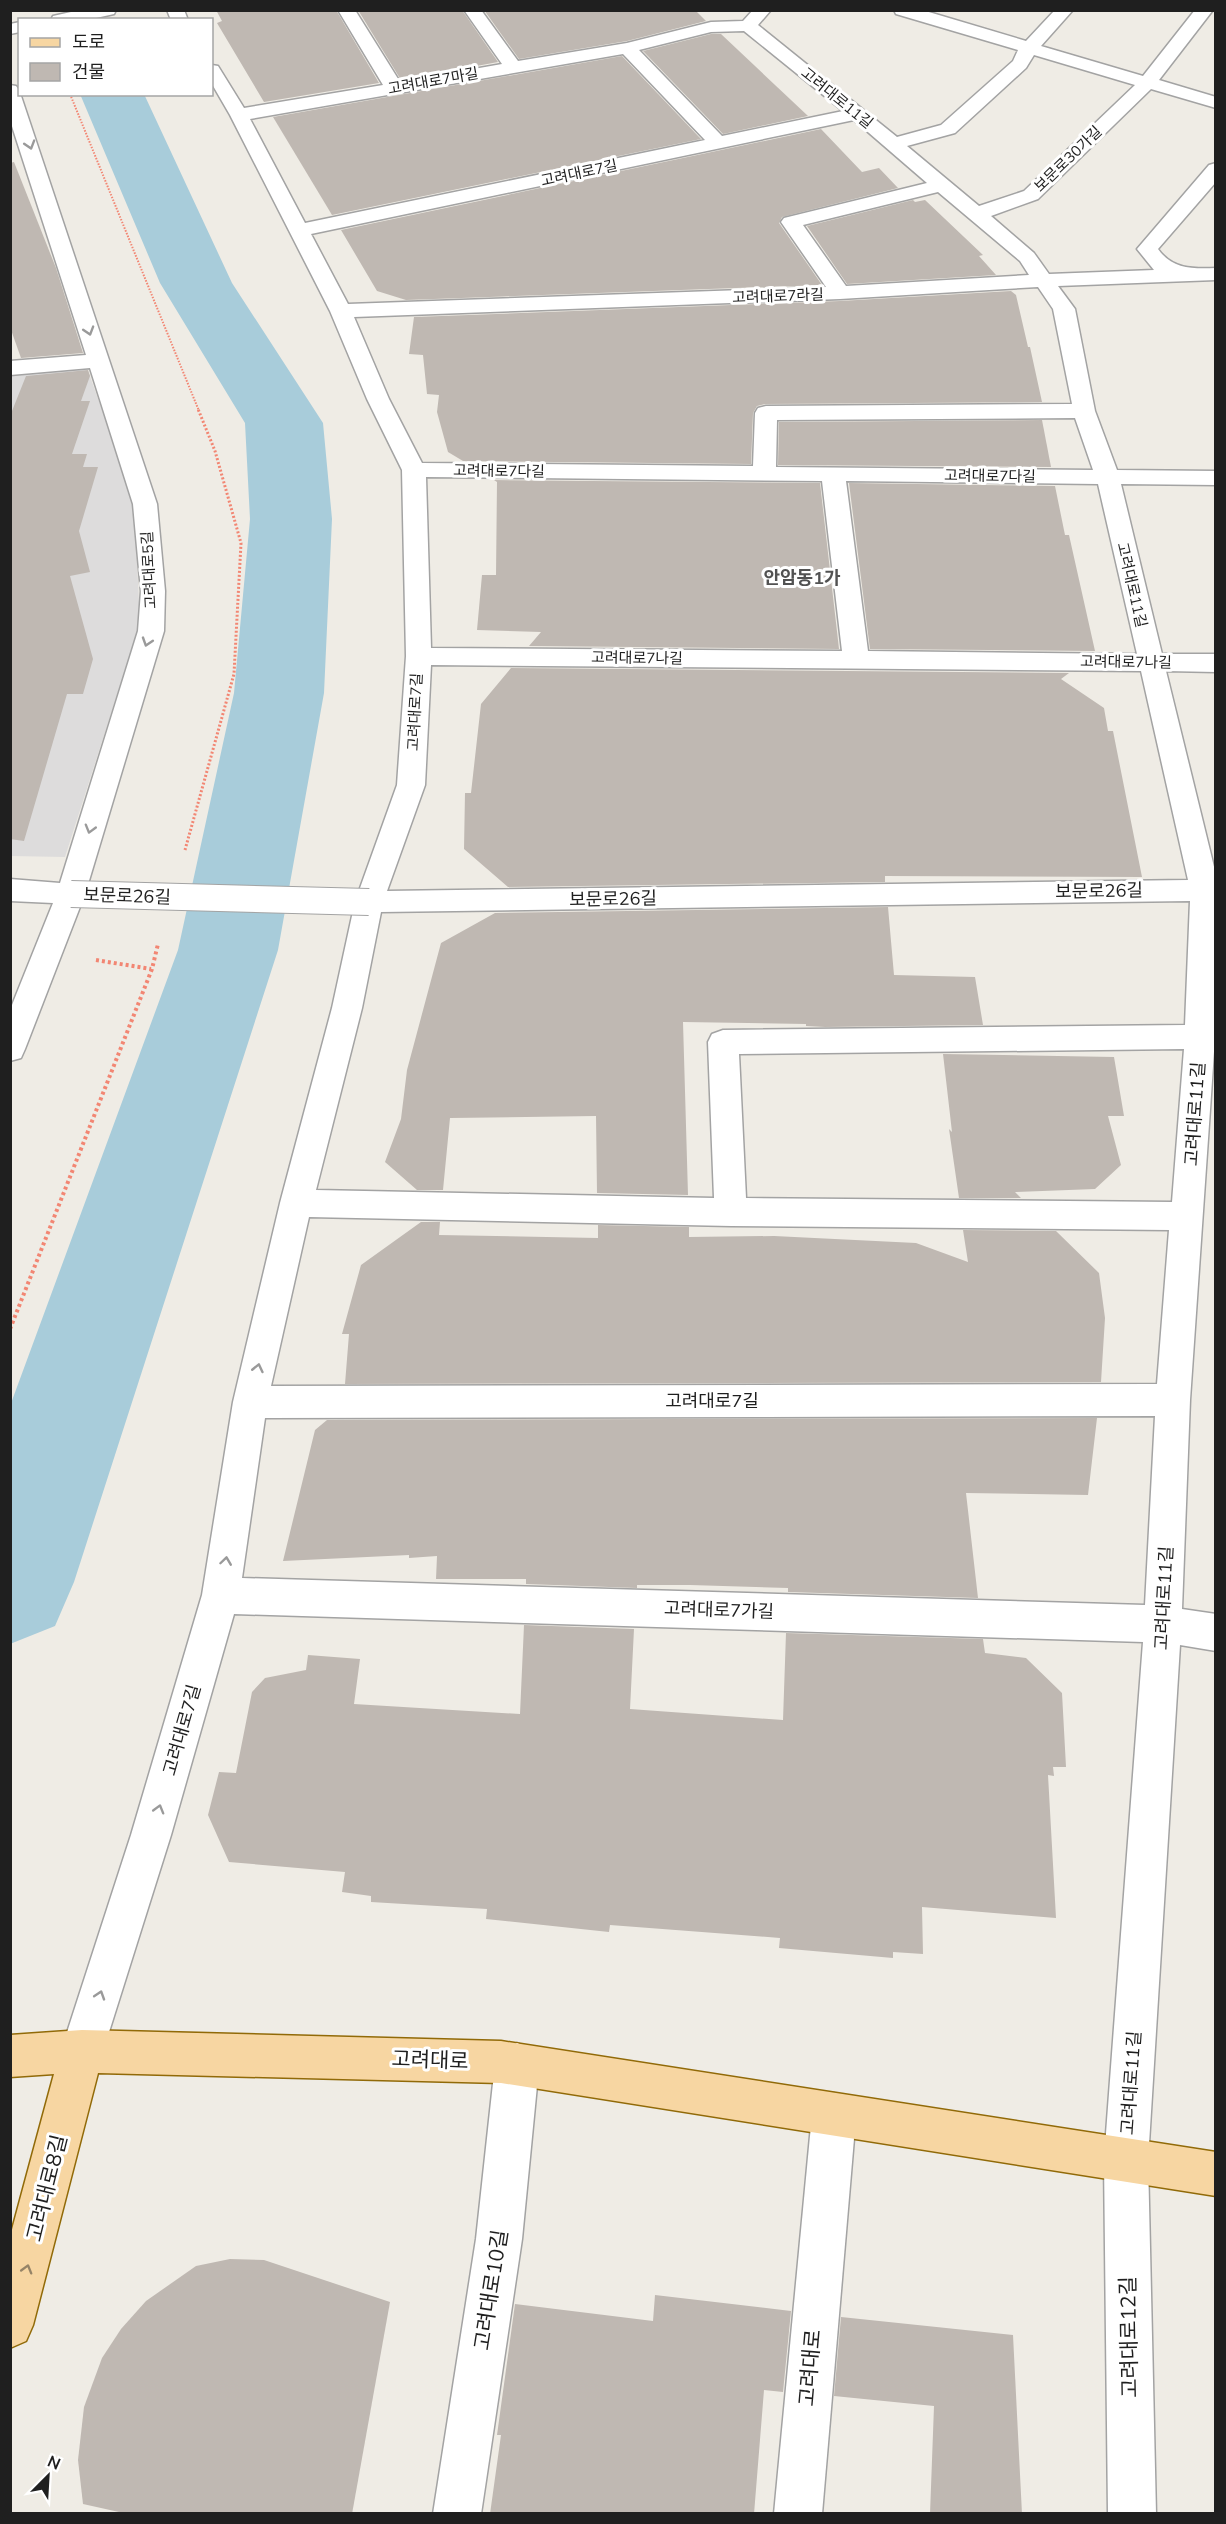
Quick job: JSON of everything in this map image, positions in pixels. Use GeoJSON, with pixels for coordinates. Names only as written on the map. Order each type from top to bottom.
{"type":"FeatureCollection","features":[{"type":"Feature","properties":{"kind":"main road","name":"고려대로"},"geometry":{"type":"LineString","coordinates":[[16,2056],[82,2051],[501,2062],[1215,2174]]}},
{"type":"Feature","properties":{"kind":"main road","name":"고려대로8길"},"geometry":{"type":"LineString","coordinates":[[10,2325],[82,2051]]}},
{"type":"Feature","properties":{"kind":"street"},"geometry":{"type":"LineString","coordinates":[[70,18],[108,10]]}},
{"type":"Feature","properties":{"kind":"street"},"geometry":{"type":"LineString","coordinates":[[346,10],[394,87]]}},
{"type":"Feature","properties":{"kind":"street"},"geometry":{"type":"LineString","coordinates":[[472,10],[513,67]]}},
{"type":"Feature","properties":{"kind":"street"},"geometry":{"type":"LineString","coordinates":[[902,10],[927,14],[1028,48],[1215,104]]}},
{"type":"Feature","properties":{"kind":"street"},"geometry":{"type":"LineString","coordinates":[[893,144],[948,129],[1020,64],[1028,48],[1065,10]]}},
{"type":"Feature","properties":{"kind":"street","name":"보문로30가길"},"geometry":{"type":"LineString","coordinates":[[977,214],[1031,195],[1146,84],[1206,10]]}},
{"type":"Feature","properties":{"kind":"street","name":"고려대로7마길"},"geometry":{"type":"LineString","coordinates":[[239,115],[627,48],[756,18]]}},
{"type":"Feature","properties":{"kind":"street","name":"고려대로11길"},"geometry":{"type":"LineString","coordinates":[[756,18],[858,114],[1027,257],[1064,309],[1084,411],[1108,478],[1150,663],[1210,890],[1173,1400],[1163,1624],[1126,2160]]}},
{"type":"Feature","properties":{"kind":"street"},"geometry":{"type":"LineString","coordinates":[[627,48],[719,144]]}},
{"type":"Feature","properties":{"kind":"street","name":"고려대로7길"},"geometry":{"type":"LineString","coordinates":[[82,2051],[151,1835],[221,1595],[250,1402],[296,1203],[347,1008],[369,902],[411,785],[419,656],[414,470],[378,399],[341,311],[239,115],[213,72]]}},
{"type":"Feature","properties":{"kind":"street","name":"고려대로5길"},"geometry":{"type":"LineString","coordinates":[[10,90],[145,504],[153,591],[151,631],[71,894],[10,1048]]}},
{"type":"Feature","properties":{"kind":"street","name":"고려대로7길"},"geometry":{"type":"LineString","coordinates":[[299,230],[858,114]]}},
{"type":"Feature","properties":{"kind":"street"},"geometry":{"type":"LineString","coordinates":[[1194,275],[1159,265],[1147,249],[1215,169]]}},
{"type":"Feature","properties":{"kind":"street"},"geometry":{"type":"LineString","coordinates":[[840,293],[791,222],[942,185]]}},
{"type":"Feature","properties":{"kind":"street","name":"고려대로7라길"},"geometry":{"type":"LineString","coordinates":[[341,311],[840,293],[1044,280],[1215,274]]}},
{"type":"Feature","properties":{"kind":"street"},"geometry":{"type":"LineString","coordinates":[[10,368],[98,361]]}},
{"type":"Feature","properties":{"kind":"street"},"geometry":{"type":"LineString","coordinates":[[764,474],[766,413],[1084,411]]}},
{"type":"Feature","properties":{"kind":"street","name":"고려대로7다길"},"geometry":{"type":"LineString","coordinates":[[414,470],[1215,478]]}},
{"type":"Feature","properties":{"kind":"street"},"geometry":{"type":"LineString","coordinates":[[833,474],[856,660]]}},
{"type":"Feature","properties":{"kind":"street","name":"고려대로7나길"},"geometry":{"type":"LineString","coordinates":[[419,656],[1215,663]]}},
{"type":"Feature","properties":{"kind":"street","name":"보문로26길"},"geometry":{"type":"LineString","coordinates":[[10,890],[71,894],[369,902],[1210,890]]}},
{"type":"Feature","properties":{"kind":"street","name":"고려대로11길"},"geometry":{"type":"LineString","coordinates":[[731,1212],[723,1042],[1200,1037]]}},
{"type":"Feature","properties":{"kind":"street"},"geometry":{"type":"LineString","coordinates":[[296,1203],[731,1212],[1187,1216]]}},
{"type":"Feature","properties":{"kind":"street","name":"고려대로7길"},"geometry":{"type":"LineString","coordinates":[[250,1402],[1173,1400]]}},
{"type":"Feature","properties":{"kind":"street","name":"고려대로7가길"},"geometry":{"type":"LineString","coordinates":[[221,1595],[1163,1624],[1215,1634]]}},
{"type":"Feature","properties":{"kind":"street","name":"고려대로10길"},"geometry":{"type":"LineString","coordinates":[[457,2514],[499,2239],[517,2065]]}},
{"type":"Feature","properties":{"kind":"street","name":"고려대로"},"geometry":{"type":"LineString","coordinates":[[798,2514],[834,2115]]}},
{"type":"Feature","properties":{"kind":"street","name":"고려대로12길"},"geometry":{"type":"LineString","coordinates":[[1126,2160],[1132,2514]]}},
{"type":"Feature","properties":{"kind":"shaded area"},"geometry":{"type":"Polygon","coordinates":[[[87,368],[134,499],[140,623],[65,857],[11,856],[11,374],[87,368]]]}},
{"type":"Feature","properties":{"kind":"building"},"geometry":{"type":"Polygon","coordinates":[[[216,10],[336,10],[379,83],[264,102],[217,23],[222,21],[216,10]]]}},
{"type":"Feature","properties":{"kind":"building"},"geometry":{"type":"Polygon","coordinates":[[[358,10],[462,10],[498,62],[401,80],[358,10]]]}},
{"type":"Feature","properties":{"kind":"building"},"geometry":{"type":"Polygon","coordinates":[[[484,10],[695,10],[706,21],[627,41],[519,59],[484,10]]]}},
{"type":"Feature","properties":{"kind":"building"},"geometry":{"type":"Polygon","coordinates":[[[711,34],[721,34],[808,116],[723,134],[643,51],[711,34]]]}},
{"type":"Feature","properties":{"kind":"building"},"geometry":{"type":"Polygon","coordinates":[[[622,56],[701,139],[332,215],[273,117],[622,56]]]}},
{"type":"Feature","properties":{"kind":"building"},"geometry":{"type":"Polygon","coordinates":[[[821,129],[862,172],[879,168],[898,188],[782,217],[779,223],[822,285],[406,300],[377,291],[341,230],[821,129]]]}},
{"type":"Feature","properties":{"kind":"building"},"geometry":{"type":"Polygon","coordinates":[[[14,162],[56,268],[83,353],[21,358],[10,327],[10,163],[14,162]]]}},
{"type":"Feature","properties":{"kind":"building"},"geometry":{"type":"Polygon","coordinates":[[[913,200],[915,202],[925,200],[983,255],[979,256],[996,275],[847,284],[807,226],[913,200]]]}},
{"type":"Feature","properties":{"kind":"building"},"geometry":{"type":"Polygon","coordinates":[[[1011,291],[1016,295],[1042,402],[765,404],[757,406],[753,413],[751,464],[463,461],[448,452],[437,412],[439,395],[427,394],[423,355],[409,354],[414,317],[840,301],[1011,291]]]}},
{"type":"Feature","properties":{"kind":"building"},"geometry":{"type":"Polygon","coordinates":[[[88,370],[90,376],[81,401],[90,401],[72,454],[87,454],[83,467],[98,467],[79,531],[90,572],[70,576],[93,659],[83,694],[67,694],[24,841],[10,839],[10,416],[26,376],[88,370]]]}},
{"type":"Feature","properties":{"kind":"building"},"geometry":{"type":"Polygon","coordinates":[[[1042,420],[1051,467],[778,465],[779,422],[1042,420]]]}},
{"type":"Feature","properties":{"kind":"building"},"geometry":{"type":"Polygon","coordinates":[[[494,480],[820,483],[839,649],[529,646],[541,632],[477,630],[482,575],[496,575],[497,482],[494,480]]]}},
{"type":"Feature","properties":{"kind":"building"},"geometry":{"type":"Polygon","coordinates":[[[849,483],[1055,486],[1065,535],[1069,535],[1095,651],[870,649],[849,483]]]}},
{"type":"Feature","properties":{"kind":"building"},"geometry":{"type":"Polygon","coordinates":[[[511,668],[1069,673],[1061,679],[1104,708],[1108,731],[1113,731],[1142,877],[885,876],[885,882],[508,887],[464,849],[465,793],[471,793],[481,704],[511,668]]]}},
{"type":"Feature","properties":{"kind":"building"},"geometry":{"type":"Polygon","coordinates":[[[888,907],[894,975],[975,977],[983,1025],[825,1027],[806,1026],[806,1024],[683,1022],[688,1195],[597,1193],[596,1116],[450,1118],[443,1190],[417,1190],[385,1162],[401,1119],[407,1070],[441,943],[495,913],[888,907]]]}},
{"type":"Feature","properties":{"kind":"building"},"geometry":{"type":"Polygon","coordinates":[[[943,1054],[1114,1057],[1124,1116],[1108,1116],[1121,1165],[1095,1189],[1015,1192],[1021,1198],[959,1198],[949,1129],[952,1132],[943,1054]]]}},
{"type":"Feature","properties":{"kind":"building"},"geometry":{"type":"Polygon","coordinates":[[[421,1222],[440,1222],[439,1235],[598,1238],[598,1225],[689,1227],[689,1237],[774,1236],[916,1243],[968,1262],[963,1230],[1056,1231],[1099,1273],[1105,1318],[1101,1382],[345,1384],[349,1334],[342,1334],[361,1265],[421,1222]]]}},
{"type":"Feature","properties":{"kind":"building"},"geometry":{"type":"Polygon","coordinates":[[[1097,1418],[1088,1495],[966,1493],[978,1598],[788,1592],[788,1588],[637,1585],[637,1588],[526,1584],[526,1579],[436,1579],[437,1556],[409,1558],[409,1555],[283,1561],[315,1430],[327,1420],[1097,1418]]]}},
{"type":"Feature","properties":{"kind":"building"},"geometry":{"type":"Polygon","coordinates":[[[524,1625],[634,1629],[630,1709],[783,1720],[786,1633],[983,1639],[985,1653],[1026,1658],[1062,1693],[1066,1767],[1053,1767],[1054,1776],[1048,1775],[1056,1918],[922,1907],[923,1954],[893,1952],[893,1958],[779,1948],[780,1938],[610,1925],[609,1932],[486,1919],[487,1909],[371,1902],[371,1896],[342,1892],[345,1872],[229,1862],[208,1815],[219,1772],[236,1773],[252,1692],[265,1678],[306,1670],[308,1655],[360,1659],[354,1704],[520,1714],[524,1625]]]}},
{"type":"Feature","properties":{"kind":"building"},"geometry":{"type":"Polygon","coordinates":[[[230,2259],[264,2260],[390,2302],[352,2514],[128,2514],[83,2504],[78,2460],[84,2407],[102,2358],[121,2329],[146,2301],[196,2266],[230,2259]]]}},
{"type":"Feature","properties":{"kind":"building"},"geometry":{"type":"Polygon","coordinates":[[[655,2295],[791,2311],[783,2392],[764,2390],[754,2514],[490,2514],[501,2435],[497,2435],[515,2304],[653,2321],[655,2295]]]}},
{"type":"Feature","properties":{"kind":"building"},"geometry":{"type":"Polygon","coordinates":[[[841,2317],[1013,2335],[1022,2514],[930,2514],[934,2406],[834,2396],[841,2317]]]}},
{"type":"Feature","properties":{"kind":"waterway"},"geometry":{"type":"LineString","coordinates":[[10,1582],[228,950],[279,693],[291,519],[284,423],[196,283],[113,96]]}},
{"type":"Feature","properties":{"kind":"district","name":"안암동1가"},"geometry":{"type":"Point","coordinates":[802,578]}}]}
